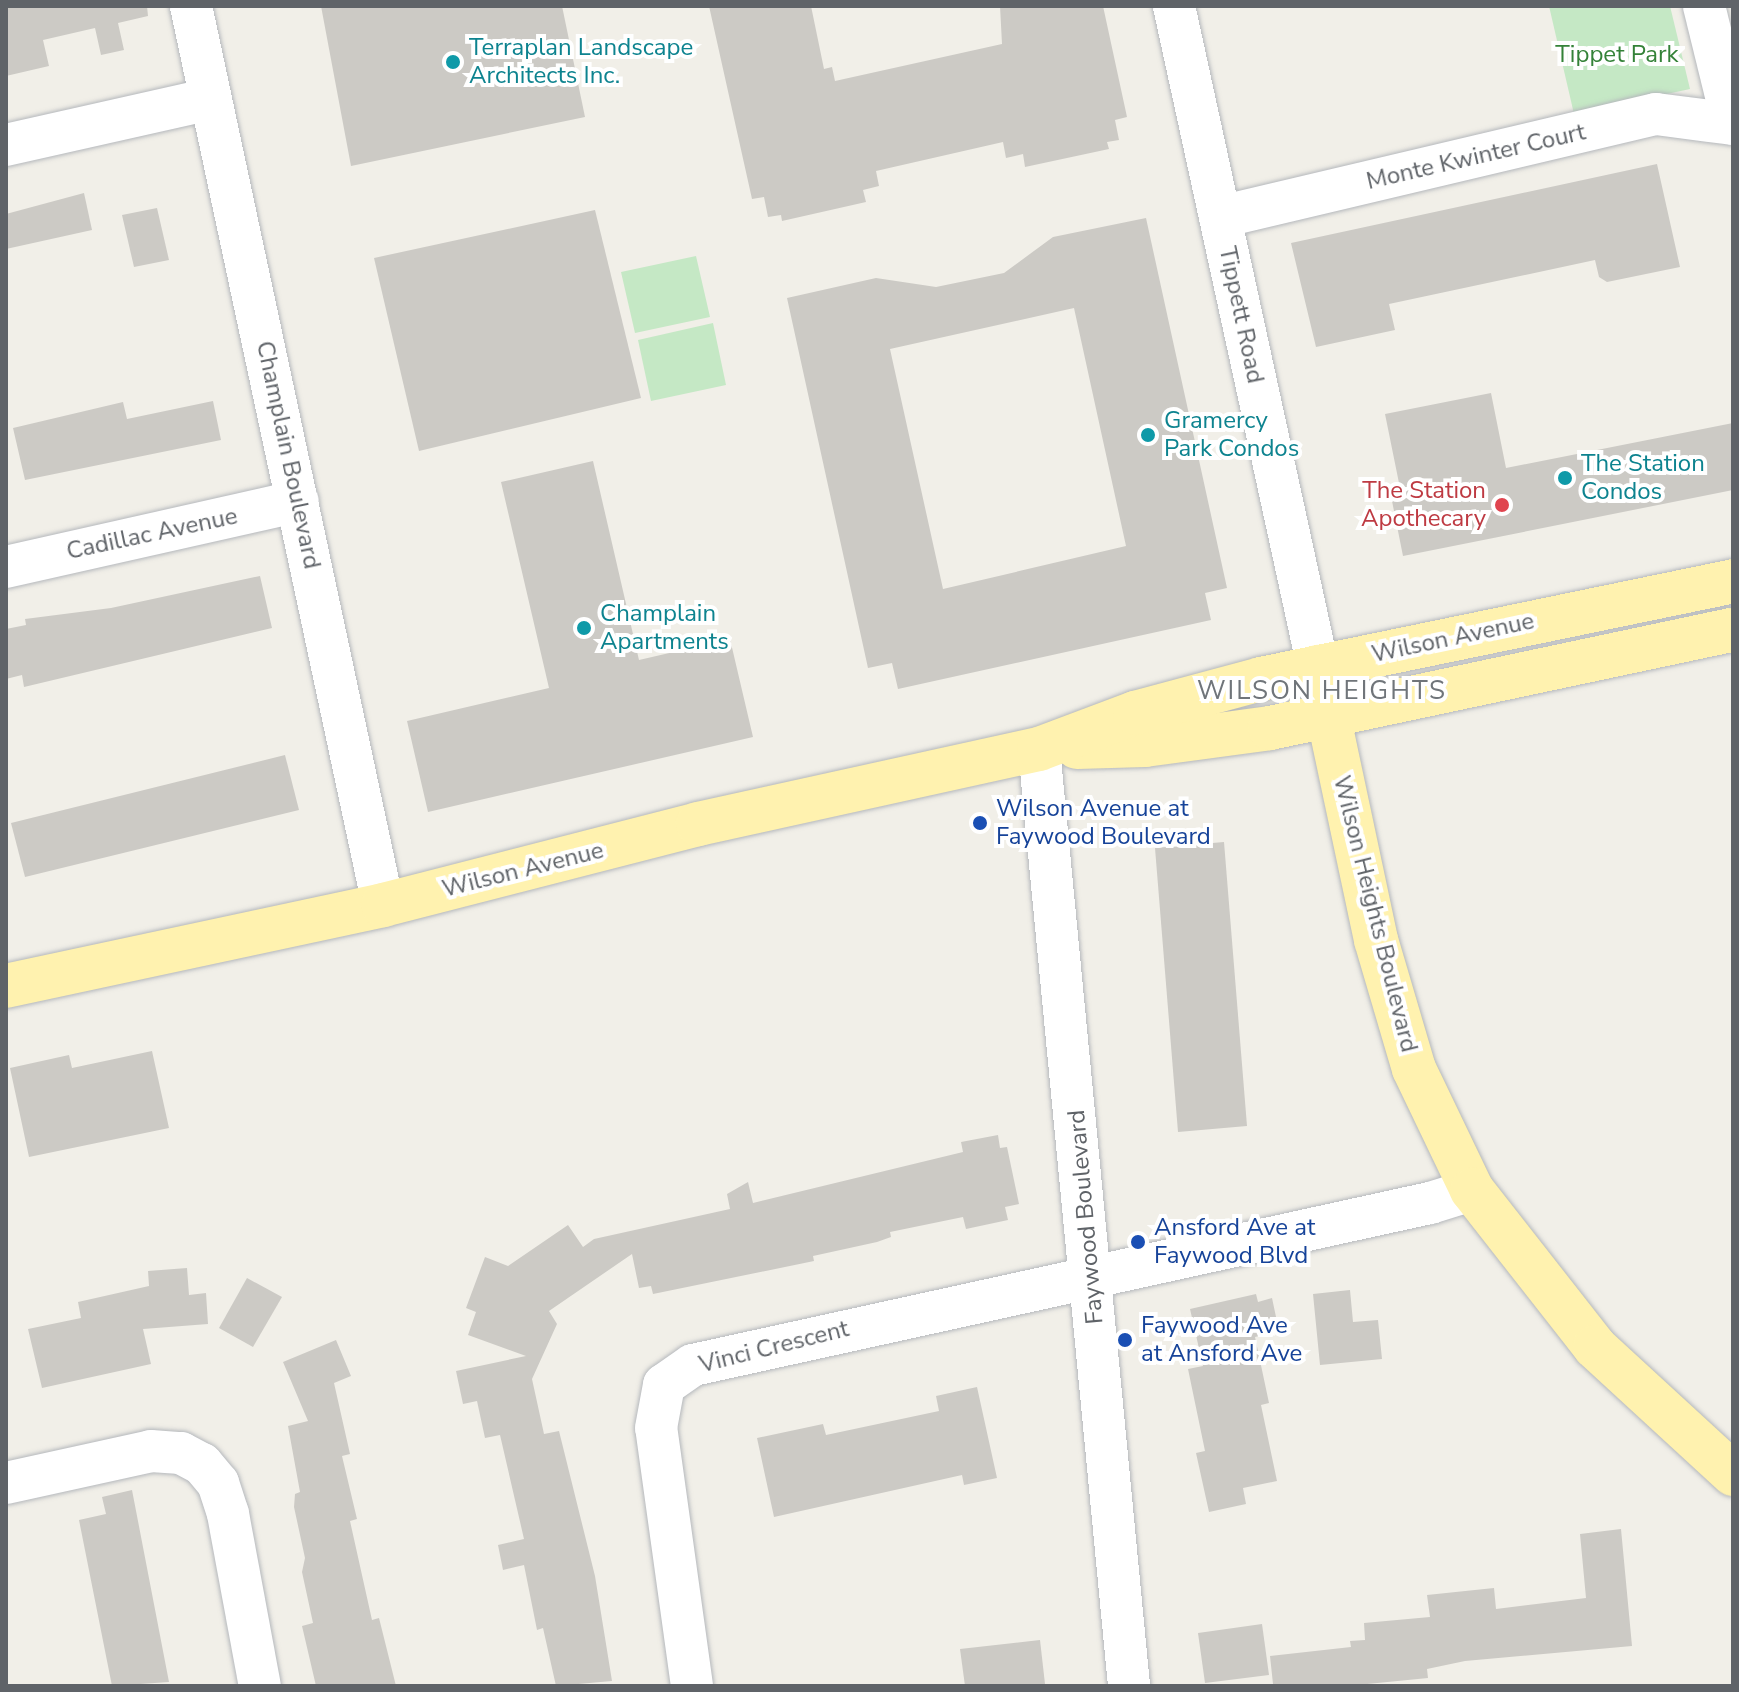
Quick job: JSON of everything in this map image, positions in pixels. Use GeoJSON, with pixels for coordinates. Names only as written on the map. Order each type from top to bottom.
{"type":"FeatureCollection","features":[{"type":"Feature","properties":{"kind":"main road","name":"Wilson Avenue"},"geometry":{"type":"LineString","coordinates":[[6,986],[383,905],[698,824],[1039,749],[1135,713],[1318,667],[1733,581]]}},
{"type":"Feature","properties":{"kind":"main road","name":"Wilson Avenue"},"geometry":{"type":"LineString","coordinates":[[1039,749],[1145,745],[1328,718],[1733,630]]}},
{"type":"Feature","properties":{"kind":"main road","name":"Tippett Road"},"geometry":{"type":"LineString","coordinates":[[1318,667],[1328,718]]}},
{"type":"Feature","properties":{"kind":"main road","name":"Wilson Heights Boulevard"},"geometry":{"type":"LineString","coordinates":[[1328,718],[1376,940],[1414,1069],[1472,1190],[1595,1347],[1733,1474]]}},
{"type":"Feature","properties":{"kind":"street","name":"Champlain Boulevard"},"geometry":{"type":"LineString","coordinates":[[191,6],[383,905]]}},
{"type":"Feature","properties":{"kind":"street","name":"Tippett Road"},"geometry":{"type":"LineString","coordinates":[[1174,6],[1318,667]]}},
{"type":"Feature","properties":{"kind":"street"},"geometry":{"type":"LineString","coordinates":[[1704,6],[1733,124]]}},
{"type":"Feature","properties":{"kind":"street"},"geometry":{"type":"LineString","coordinates":[[6,145],[210,99]]}},
{"type":"Feature","properties":{"kind":"street","name":"Monte Kwinter Court"},"geometry":{"type":"LineString","coordinates":[[1220,217],[1656,114],[1733,124]]}},
{"type":"Feature","properties":{"kind":"street","name":"Cadillac Avenue"},"geometry":{"type":"LineString","coordinates":[[6,567],[298,501]]}},
{"type":"Feature","properties":{"kind":"street","name":"Faywood Boulevard"},"geometry":{"type":"LineString","coordinates":[[1039,749],[1092,1275],[1129,1686]]}},
{"type":"Feature","properties":{"kind":"street","name":"Vinci Crescent"},"geometry":{"type":"LineString","coordinates":[[692,1686],[656,1428],[664,1385],[693,1365],[1472,1190]]}},
{"type":"Feature","properties":{"kind":"street"},"geometry":{"type":"LineString","coordinates":[[6,1483],[151,1451],[181,1453],[202,1464],[218,1483],[228,1514],[260,1686]]}},
{"type":"Feature","properties":{"kind":"green space","name":"Tippet Park"},"geometry":{"type":"Polygon","coordinates":[[[1549,6],[1670,6],[1690,89],[1574,114],[1549,6]]]}},
{"type":"Feature","properties":{"kind":"green space"},"geometry":{"type":"Polygon","coordinates":[[[696,256],[710,317],[635,333],[621,272],[696,256]]]}},
{"type":"Feature","properties":{"kind":"green space"},"geometry":{"type":"Polygon","coordinates":[[[713,323],[726,385],[651,401],[638,340],[713,323]]]}},
{"type":"Feature","properties":{"kind":"building"},"geometry":{"type":"Polygon","coordinates":[[[6,6],[147,6],[148,16],[118,23],[124,50],[101,55],[95,28],[43,40],[49,66],[6,76],[6,6]]]}},
{"type":"Feature","properties":{"kind":"building","name":"Terraplan Landscape Architects Inc."},"geometry":{"type":"Polygon","coordinates":[[[321,6],[562,6],[585,117],[351,166],[321,6]]]}},
{"type":"Feature","properties":{"kind":"building"},"geometry":{"type":"Polygon","coordinates":[[[709,6],[811,6],[824,69],[832,67],[835,81],[1002,44],[1000,6],[1103,6],[1127,117],[1115,120],[1119,140],[1107,142],[1109,149],[1025,167],[1023,154],[1006,158],[1003,142],[876,171],[879,186],[863,190],[866,202],[782,221],[781,215],[768,217],[764,197],[752,199],[709,6]]]}},
{"type":"Feature","properties":{"kind":"building"},"geometry":{"type":"Polygon","coordinates":[[[1657,164],[1680,267],[1607,282],[1599,277],[1595,260],[1389,304],[1395,330],[1316,347],[1291,243],[1657,164]]]}},
{"type":"Feature","properties":{"kind":"building"},"geometry":{"type":"Polygon","coordinates":[[[84,193],[92,230],[6,249],[6,214],[84,193]]]}},
{"type":"Feature","properties":{"kind":"building"},"geometry":{"type":"Polygon","coordinates":[[[157,208],[169,260],[134,267],[122,215],[157,208]]]}},
{"type":"Feature","properties":{"kind":"building"},"geometry":{"type":"Polygon","coordinates":[[[595,210],[641,398],[419,451],[374,258],[595,210]]]}},
{"type":"Feature","properties":{"kind":"building","name":"Gramercy Park Condos"},"geometry":{"type":"Polygon","coordinates":[[[1146,218],[1227,588],[1205,593],[1211,620],[898,689],[892,663],[868,668],[787,298],[876,278],[936,287],[1004,273],[1053,237],[1146,218]],[[1074,308],[890,349],[943,589],[1126,546],[1074,308]]]}},
{"type":"Feature","properties":{"kind":"building","name":"The Station Condos"},"geometry":{"type":"Polygon","coordinates":[[[1491,393],[1506,468],[1733,423],[1733,490],[1403,556],[1390,491],[1400,488],[1385,414],[1491,393]]]}},
{"type":"Feature","properties":{"kind":"building"},"geometry":{"type":"Polygon","coordinates":[[[213,401],[221,440],[25,480],[13,428],[123,402],[127,419],[213,401]]]}},
{"type":"Feature","properties":{"kind":"building","name":"Champlain Apartments"},"geometry":{"type":"Polygon","coordinates":[[[593,461],[639,660],[730,639],[753,737],[428,812],[407,721],[549,688],[501,482],[593,461]]]}},
{"type":"Feature","properties":{"kind":"building"},"geometry":{"type":"Polygon","coordinates":[[[260,576],[272,628],[24,687],[22,675],[6,679],[6,629],[26,625],[25,619],[111,608],[260,576]]]}},
{"type":"Feature","properties":{"kind":"building"},"geometry":{"type":"Polygon","coordinates":[[[285,755],[299,810],[25,877],[11,823],[285,755]]]}},
{"type":"Feature","properties":{"kind":"building"},"geometry":{"type":"Polygon","coordinates":[[[1224,842],[1247,1126],[1178,1132],[1155,848],[1224,842]]]}},
{"type":"Feature","properties":{"kind":"building"},"geometry":{"type":"Polygon","coordinates":[[[152,1051],[169,1128],[29,1157],[10,1068],[69,1055],[72,1068],[152,1051]]]}},
{"type":"Feature","properties":{"kind":"building"},"geometry":{"type":"Polygon","coordinates":[[[998,1135],[1000,1148],[1007,1147],[1019,1204],[1005,1207],[1008,1220],[966,1229],[963,1217],[890,1232],[891,1237],[877,1242],[813,1256],[814,1261],[653,1294],[651,1286],[639,1288],[632,1254],[549,1311],[557,1324],[532,1379],[544,1434],[559,1431],[595,1576],[612,1681],[556,1686],[543,1628],[537,1630],[524,1565],[503,1570],[498,1545],[524,1539],[500,1435],[485,1438],[477,1401],[463,1404],[456,1371],[526,1356],[468,1335],[476,1312],[466,1308],[485,1257],[508,1266],[568,1225],[583,1247],[594,1239],[730,1209],[727,1194],[748,1182],[753,1203],[963,1152],[961,1142],[998,1135]]]}},
{"type":"Feature","properties":{"kind":"building"},"geometry":{"type":"Polygon","coordinates":[[[187,1268],[189,1295],[206,1293],[208,1324],[143,1329],[151,1364],[42,1388],[28,1329],[81,1318],[78,1302],[149,1286],[148,1271],[187,1268]]]}},
{"type":"Feature","properties":{"kind":"building"},"geometry":{"type":"Polygon","coordinates":[[[247,1278],[282,1297],[253,1347],[219,1328],[247,1278]]]}},
{"type":"Feature","properties":{"kind":"building"},"geometry":{"type":"Polygon","coordinates":[[[1350,1290],[1353,1322],[1378,1320],[1382,1359],[1320,1365],[1313,1294],[1350,1290]]]}},
{"type":"Feature","properties":{"kind":"building"},"geometry":{"type":"Polygon","coordinates":[[[1256,1294],[1258,1302],[1272,1298],[1279,1331],[1255,1337],[1269,1403],[1261,1405],[1277,1481],[1243,1488],[1246,1504],[1209,1512],[1196,1453],[1205,1451],[1188,1369],[1203,1366],[1190,1309],[1256,1294]]]}},
{"type":"Feature","properties":{"kind":"building"},"geometry":{"type":"Polygon","coordinates":[[[336,1340],[351,1376],[334,1383],[350,1454],[342,1456],[357,1519],[350,1521],[372,1620],[379,1618],[396,1686],[316,1686],[302,1626],[313,1623],[302,1572],[305,1558],[294,1507],[295,1494],[300,1492],[288,1426],[308,1421],[283,1362],[336,1340]]]}},
{"type":"Feature","properties":{"kind":"building"},"geometry":{"type":"Polygon","coordinates":[[[977,1387],[997,1478],[964,1485],[962,1475],[774,1517],[757,1438],[823,1424],[826,1435],[939,1411],[936,1396],[977,1387]]]}},
{"type":"Feature","properties":{"kind":"building"},"geometry":{"type":"Polygon","coordinates":[[[132,1490],[169,1682],[112,1686],[79,1520],[106,1514],[102,1497],[132,1490]]]}},
{"type":"Feature","properties":{"kind":"building"},"geometry":{"type":"Polygon","coordinates":[[[1621,1529],[1632,1646],[1465,1661],[1427,1669],[1428,1678],[1347,1686],[1273,1684],[1270,1656],[1351,1647],[1350,1641],[1365,1640],[1364,1623],[1430,1617],[1427,1595],[1494,1588],[1496,1609],[1586,1598],[1580,1534],[1621,1529]]]}},
{"type":"Feature","properties":{"kind":"building"},"geometry":{"type":"Polygon","coordinates":[[[1262,1624],[1269,1675],[1205,1683],[1198,1633],[1262,1624]]]}},
{"type":"Feature","properties":{"kind":"building"},"geometry":{"type":"Polygon","coordinates":[[[1040,1640],[1045,1684],[965,1686],[960,1649],[1040,1640]]]}},
{"type":"Feature","properties":{"kind":"place","name":"Terraplan Landscape Architects Inc."},"geometry":{"type":"Point","coordinates":[453,62]}},
{"type":"Feature","properties":{"kind":"place","name":"Gramercy Park Condos"},"geometry":{"type":"Point","coordinates":[1148,435]}},
{"type":"Feature","properties":{"kind":"place","name":"The Station Condos"},"geometry":{"type":"Point","coordinates":[1565,478]}},
{"type":"Feature","properties":{"kind":"place","name":"The Station Apothecary"},"geometry":{"type":"Point","coordinates":[1502,505]}},
{"type":"Feature","properties":{"kind":"place","name":"Champlain Apartments"},"geometry":{"type":"Point","coordinates":[584,628]}},
{"type":"Feature","properties":{"kind":"place","name":"Wilson Avenue at Faywood Boulevard"},"geometry":{"type":"Point","coordinates":[980,823]}},
{"type":"Feature","properties":{"kind":"place","name":"Ansford Ave at Faywood Blvd"},"geometry":{"type":"Point","coordinates":[1138,1242]}},
{"type":"Feature","properties":{"kind":"place","name":"Faywood Ave at Ansford Ave"},"geometry":{"type":"Point","coordinates":[1125,1340]}},
{"type":"Feature","properties":{"kind":"district","name":"WILSON HEIGHTS"},"geometry":{"type":"Point","coordinates":[1322,691]}}]}
